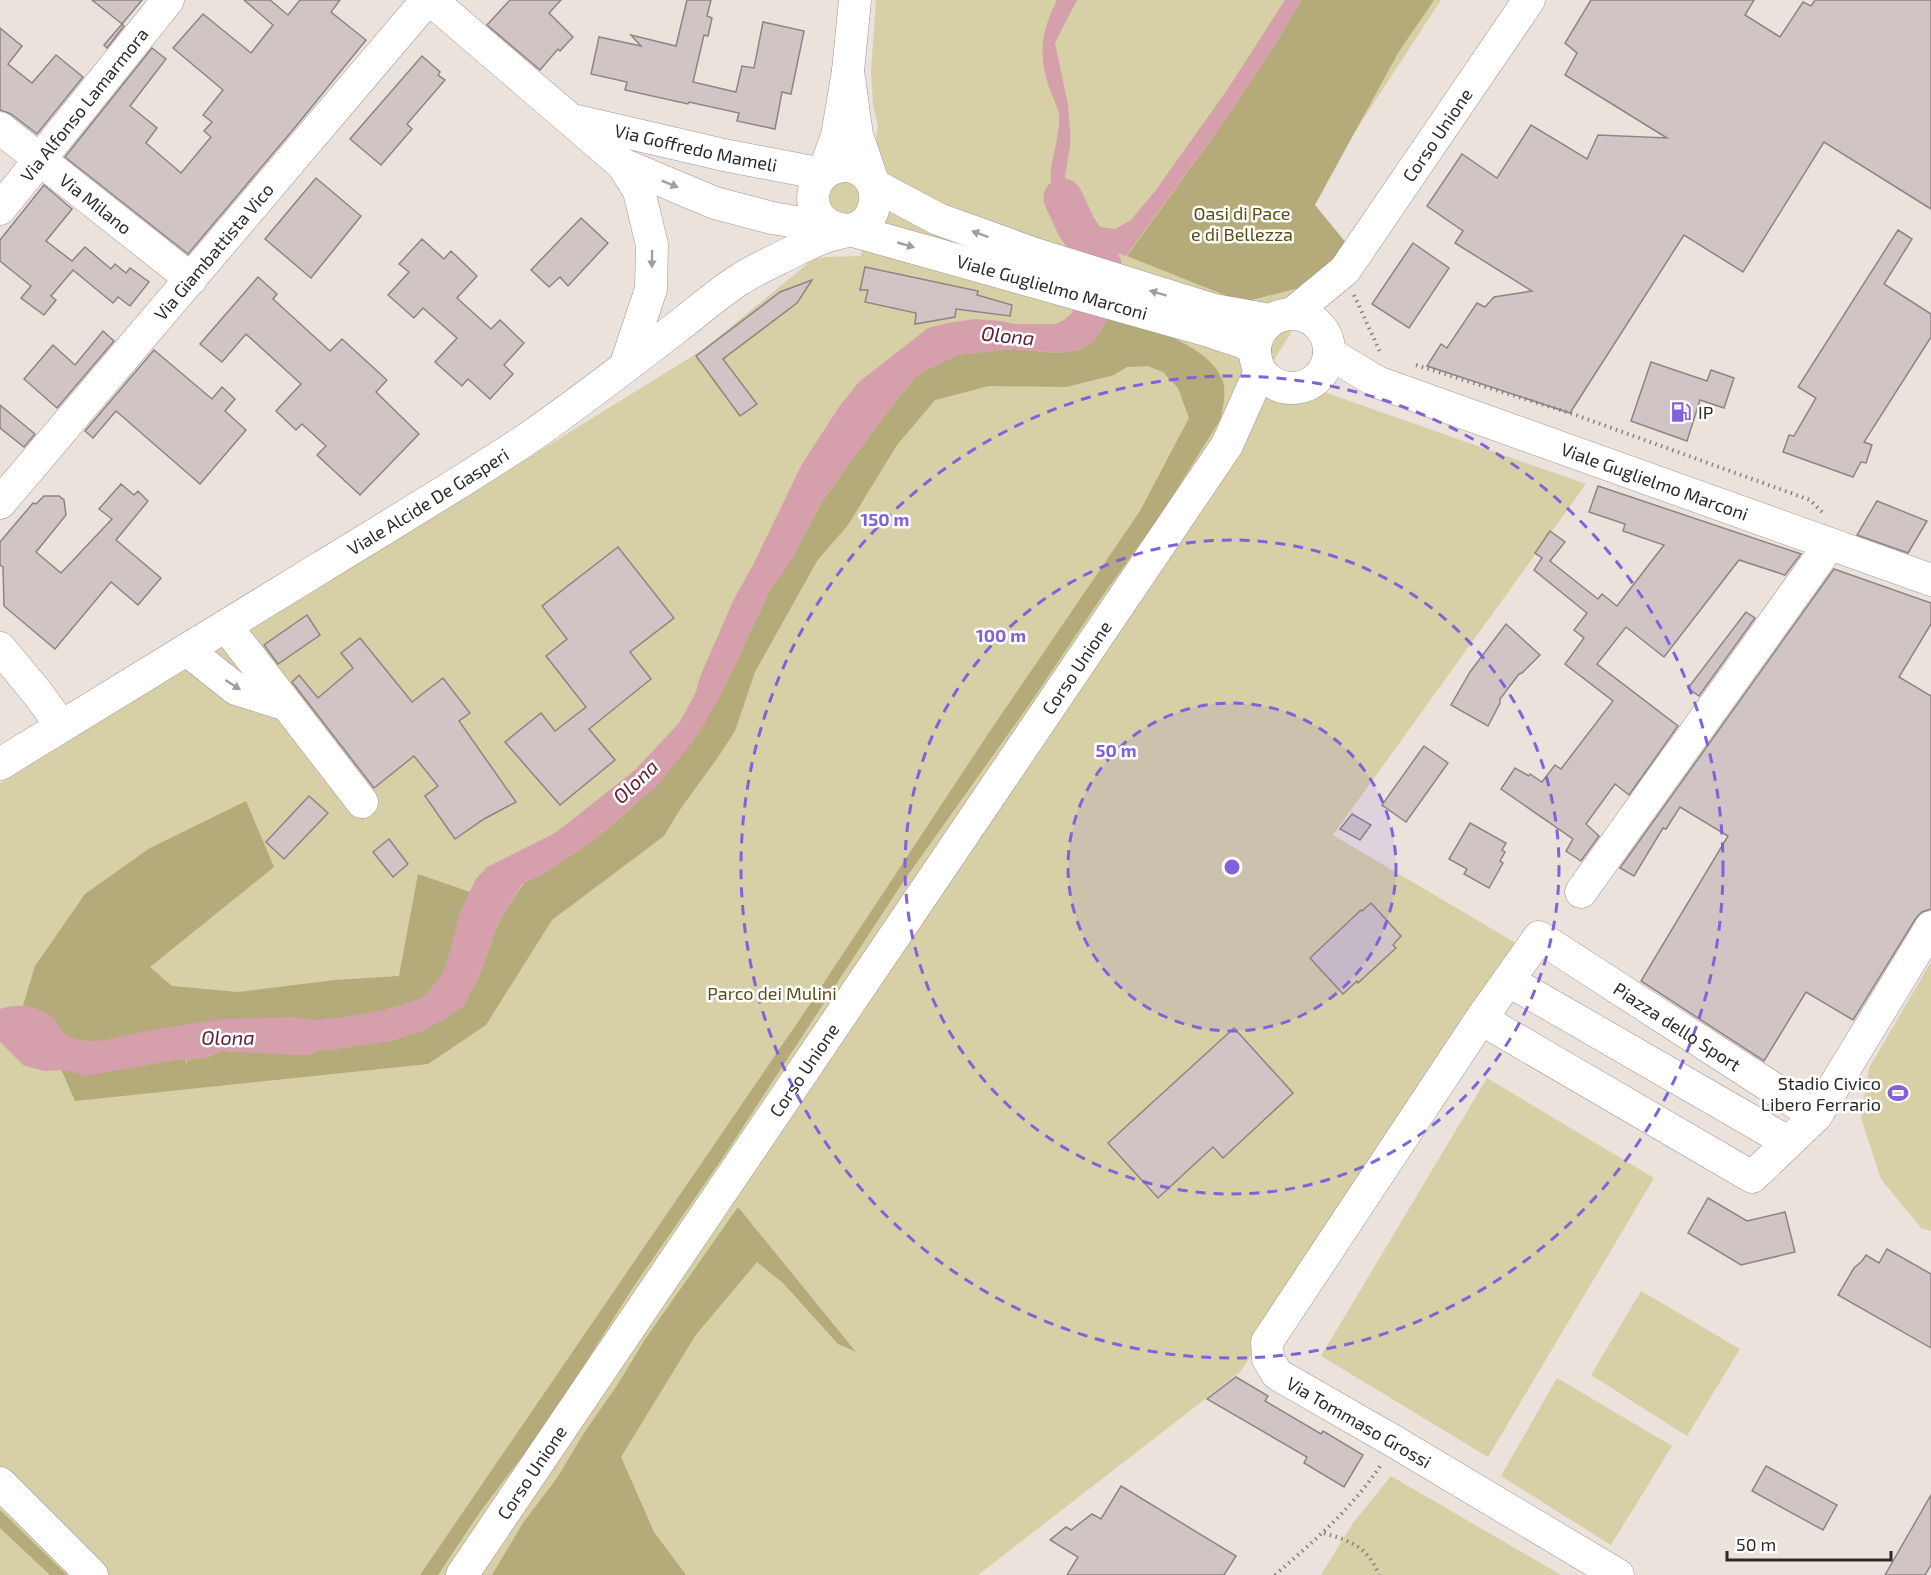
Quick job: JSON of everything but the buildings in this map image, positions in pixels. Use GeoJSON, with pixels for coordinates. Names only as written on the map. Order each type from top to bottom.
{"type":"FeatureCollection","features":[{"type":"Feature","properties":{"kind":"street","name":"Via Alfonso Lamarmora"},"geometry":{"type":"LineString","coordinates":[[0,209],[168,0]]}},
{"type":"Feature","properties":{"kind":"street","name":"Via Goffredo Mameli"},"geometry":{"type":"LineString","coordinates":[[429,0],[622,165],[639,191],[652,245],[651,289],[625,367]]}},
{"type":"Feature","properties":{"kind":"street","name":"Via Giambattista Vico"},"geometry":{"type":"LineString","coordinates":[[0,503],[429,0]]}},
{"type":"Feature","properties":{"kind":"street"},"geometry":{"type":"LineString","coordinates":[[842,229],[820,218],[813,204],[813,193],[837,136],[848,71],[855,0]]}},
{"type":"Feature","properties":{"kind":"street","name":"Corso Unione"},"geometry":{"type":"LineString","coordinates":[[1327,343],[1349,282],[1529,0]]}},
{"type":"Feature","properties":{"kind":"street"},"geometry":{"type":"LineString","coordinates":[[740,279],[842,229],[860,226],[869,218],[876,196],[858,135],[848,71]]}},
{"type":"Feature","properties":{"kind":"street","name":"Via Goffredo Mameli"},"geometry":{"type":"LineString","coordinates":[[569,119],[820,179]]}},
{"type":"Feature","properties":{"kind":"street","name":"Via Milano"},"geometry":{"type":"LineString","coordinates":[[0,128],[191,279]]}},
{"type":"Feature","properties":{"kind":"street","name":"Via Goffredo Mameli"},"geometry":{"type":"LineString","coordinates":[[622,165],[715,203],[789,220],[842,229]]}},
{"type":"Feature","properties":{"kind":"street"},"geometry":{"type":"LineString","coordinates":[[740,279],[820,179],[831,169],[850,166],[867,176],[874,185]]}},
{"type":"Feature","properties":{"kind":"street","name":"Viale Guglielmo Marconi"},"geometry":{"type":"LineString","coordinates":[[874,185],[1032,267]]}},
{"type":"Feature","properties":{"kind":"street","name":"Viale Guglielmo Marconi"},"geometry":{"type":"LineString","coordinates":[[842,229],[1032,267],[1210,320],[1242,342],[1278,372],[1379,368]]}},
{"type":"Feature","properties":{"kind":"street","name":"Viale Alcide De Gasperi"},"geometry":{"type":"LineString","coordinates":[[0,764],[475,473],[555,420],[740,279]]}},
{"type":"Feature","properties":{"kind":"street","name":"Corso Unione"},"geometry":{"type":"LineString","coordinates":[[1282,317],[1349,282]]}},
{"type":"Feature","properties":{"kind":"street","name":"Viale Guglielmo Marconi"},"geometry":{"type":"LineString","coordinates":[[1210,320],[1306,316],[1316,323],[1327,343],[1379,368],[1828,530],[1931,580]]}},
{"type":"Feature","properties":{"kind":"street"},"geometry":{"type":"LineString","coordinates":[[1282,317],[1262,327],[1257,338],[1278,372],[1321,374],[1327,364],[1327,343]]}},
{"type":"Feature","properties":{"kind":"street","name":"Corso Unione"},"geometry":{"type":"LineString","coordinates":[[462,1575],[1278,372]]}},
{"type":"Feature","properties":{"kind":"street"},"geometry":{"type":"LineString","coordinates":[[1581,892],[1828,530]]}},
{"type":"Feature","properties":{"kind":"street"},"geometry":{"type":"LineString","coordinates":[[226,626],[363,802]]}},
{"type":"Feature","properties":{"kind":"street"},"geometry":{"type":"LineString","coordinates":[[0,648],[61,726]]}},
{"type":"Feature","properties":{"kind":"street"},"geometry":{"type":"LineString","coordinates":[[187,650],[236,689],[287,705]]}},
{"type":"Feature","properties":{"kind":"street"},"geometry":{"type":"LineString","coordinates":[[1788,1142],[1509,981],[1481,1019],[1752,1177],[1816,1116],[1931,927]]}},
{"type":"Feature","properties":{"kind":"street","name":"Piazza dello Sport"},"geometry":{"type":"LineString","coordinates":[[1509,981],[1539,937],[1816,1116]]}},
{"type":"Feature","properties":{"kind":"street","name":"Via Tommaso Grossi"},"geometry":{"type":"LineString","coordinates":[[1481,1019],[1267,1342],[1268,1359],[1277,1374],[1618,1575]]}},
{"type":"Feature","properties":{"kind":"street"},"geometry":{"type":"LineString","coordinates":[[0,1483],[93,1575]]}},
{"type":"Feature","properties":{"kind":"path"},"geometry":{"type":"LineString","coordinates":[[1349,282],[1379,368]]}},
{"type":"Feature","properties":{"kind":"path"},"geometry":{"type":"LineString","coordinates":[[1415,365],[1573,414],[1810,500],[1828,530]]}},
{"type":"Feature","properties":{"kind":"path"},"geometry":{"type":"LineString","coordinates":[[1275,1575],[1324,1533],[1371,1480],[1395,1442]]}},
{"type":"Feature","properties":{"kind":"path"},"geometry":{"type":"LineString","coordinates":[[1324,1533],[1350,1541],[1366,1552],[1379,1575]]}},
{"type":"Feature","properties":{"kind":"green space","name":"Parco dei Mulini"},"geometry":{"type":"Polygon","coordinates":[[[876,0],[1441,0],[1300,216],[1343,246],[1267,372],[1586,484],[1333,835],[1519,945],[1240,1372],[978,1575],[0,1575],[0,783],[68,742],[68,736],[186,664],[190,667],[704,349],[812,260],[825,257],[861,256],[866,216],[834,224],[825,178],[870,185],[878,125],[873,105],[871,71],[876,0]]]}},
{"type":"Feature","properties":{"kind":"green space","name":"Oasi di Pace e di Bellezza"},"geometry":{"type":"Polygon","coordinates":[[[1301,0],[1434,0],[1398,53],[1315,205],[1347,244],[1327,269],[1307,286],[1247,301],[1232,298],[1127,256],[1230,113],[1301,0]]]}},
{"type":"Feature","properties":{"kind":"green space"},"geometry":{"type":"Polygon","coordinates":[[[1110,314],[1189,346],[1215,367],[1222,379],[1224,389],[1220,420],[1162,513],[903,882],[724,1156],[634,1286],[574,1381],[524,1454],[480,1512],[438,1575],[420,1575],[800,1019],[988,734],[1140,511],[1189,418],[1178,388],[1163,372],[1148,366],[1127,367],[1114,375],[1066,387],[989,386],[935,400],[897,445],[848,525],[817,561],[755,672],[735,731],[664,836],[552,920],[486,1025],[428,1064],[75,1101],[48,1039],[21,1012],[35,966],[85,894],[150,848],[246,801],[274,867],[150,967],[172,986],[238,992],[335,980],[399,976],[418,874],[476,894],[434,996],[353,1022],[183,1032],[186,1065],[187,1060],[208,1057],[220,1051],[310,1055],[318,1050],[389,1041],[403,1037],[463,1006],[479,977],[497,926],[525,882],[543,874],[593,841],[634,806],[693,741],[725,686],[770,590],[793,557],[821,503],[917,375],[953,356],[962,354],[1014,349],[1058,353],[1078,350],[1093,342],[1110,314]]]}},
{"type":"Feature","properties":{"kind":"green space","name":"Stadio Civico Libero Ferrario"},"geometry":{"type":"Polygon","coordinates":[[[1931,962],[1931,1231],[1921,1228],[1881,1179],[1861,1118],[1869,1068],[1931,962]]]}},
{"type":"Feature","properties":{"kind":"green space"},"geometry":{"type":"Polygon","coordinates":[[[1487,1078],[1654,1178],[1488,1457],[1321,1356],[1487,1078]]]}},
{"type":"Feature","properties":{"kind":"green space"},"geometry":{"type":"Polygon","coordinates":[[[738,1207],[856,1352],[838,1344],[783,1283],[757,1262],[695,1336],[621,1457],[654,1532],[686,1575],[492,1575],[523,1523],[557,1478],[644,1341],[738,1207]]]}},
{"type":"Feature","properties":{"kind":"green space"},"geometry":{"type":"Polygon","coordinates":[[[1641,1291],[1740,1349],[1687,1436],[1591,1375],[1641,1291]]]}},
{"type":"Feature","properties":{"kind":"green space"},"geometry":{"type":"Polygon","coordinates":[[[1557,1378],[1672,1446],[1611,1545],[1501,1476],[1557,1378]]]}},
{"type":"Feature","properties":{"kind":"green space"},"geometry":{"type":"Polygon","coordinates":[[[1391,1476],[1561,1575],[1321,1575],[1353,1523],[1391,1476]]]}},
{"type":"Feature","properties":{"kind":"green space"},"geometry":{"type":"Polygon","coordinates":[[[0,1510],[67,1575],[50,1575],[0,1528],[0,1510]]]}},
{"type":"Feature","properties":{"kind":"water"},"geometry":{"type":"Polygon","coordinates":[[[1057,0],[1077,0],[1055,43],[1068,105],[1070,131],[1065,176],[1073,202],[1079,212],[1100,227],[1115,229],[1131,220],[1156,190],[1227,90],[1285,0],[1301,0],[1230,113],[1126,256],[1096,247],[1079,238],[1062,217],[1054,197],[1051,169],[1058,134],[1059,114],[1048,84],[1042,51],[1045,31],[1057,0]]]}},
{"type":"Feature","properties":{"kind":"water"},"geometry":{"type":"Polygon","coordinates":[[[1075,301],[1110,314],[1093,342],[1078,350],[1058,353],[1014,349],[959,355],[917,375],[821,503],[793,557],[770,590],[725,686],[693,741],[657,786],[593,841],[543,874],[521,885],[497,926],[479,977],[463,1006],[447,1018],[421,1032],[389,1041],[333,1050],[318,1050],[310,1055],[220,1051],[205,1058],[170,1061],[85,1076],[65,1070],[44,1071],[23,1065],[0,1042],[0,1009],[13,1006],[33,1007],[45,1012],[70,1037],[99,1041],[162,1028],[224,1019],[295,1017],[314,1020],[345,1017],[384,1010],[422,998],[440,977],[446,965],[460,912],[476,879],[487,867],[555,833],[635,770],[679,723],[696,692],[700,677],[733,601],[802,464],[841,404],[859,382],[928,328],[975,319],[1014,324],[1055,324],[1072,313],[1075,301]]]}},
{"type":"Feature","properties":{"kind":"waterway","name":"Olona"},"geometry":{"type":"LineString","coordinates":[[1063,198],[1076,226],[1102,265],[1093,307]]}},
{"type":"Feature","properties":{"kind":"place","name":"IP"},"geometry":{"type":"Point","coordinates":[1681,412]}},
{"type":"Feature","properties":{"kind":"place","name":"Stadio Civico Libero Ferrario"},"geometry":{"type":"Point","coordinates":[1898,1093]}}]}
